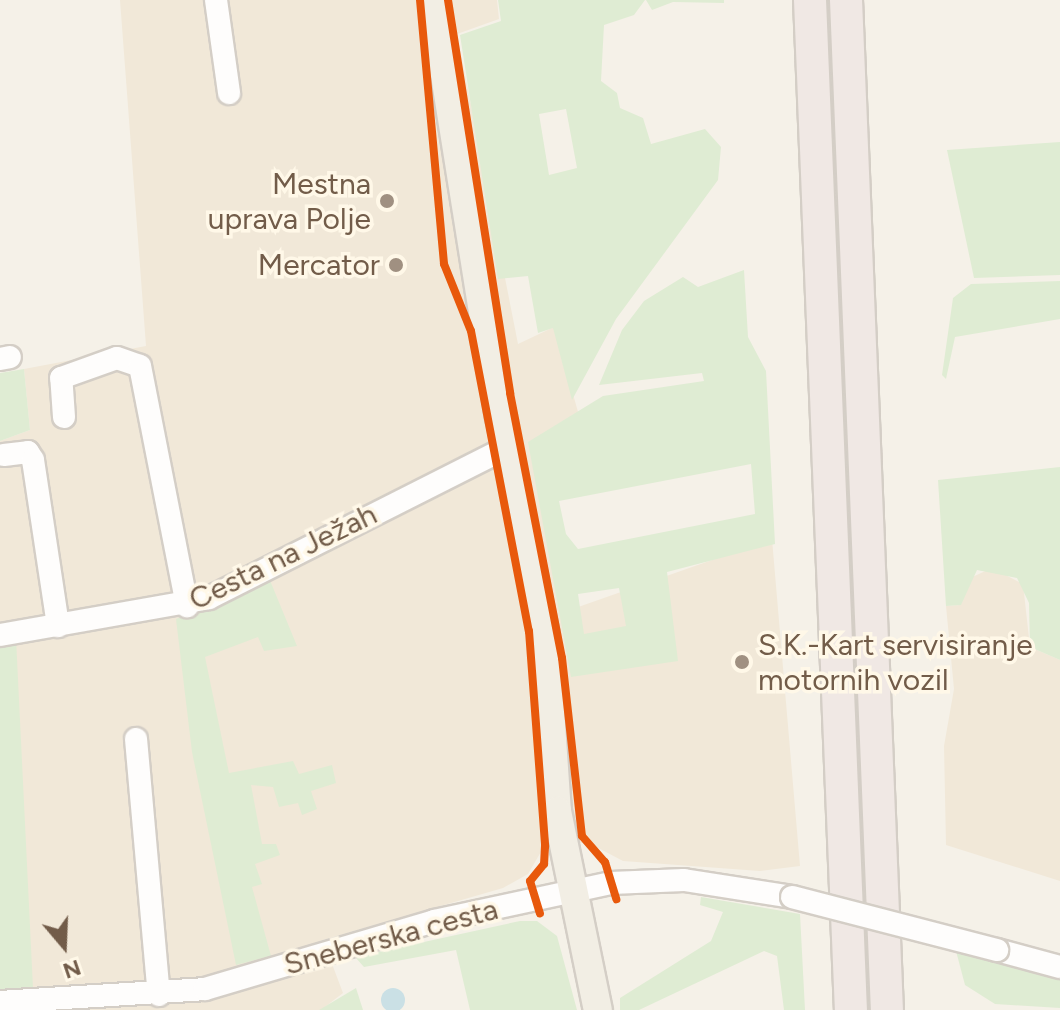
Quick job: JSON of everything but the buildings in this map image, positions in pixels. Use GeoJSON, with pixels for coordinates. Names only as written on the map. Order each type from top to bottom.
{"type":"FeatureCollection","features":[{"type":"Feature","properties":{"kind":"highway"},"geometry":{"type":"LineString","coordinates":[[788,0],[792,47],[816,113]]}},
{"type":"Feature","properties":{"kind":"highway"},"geometry":{"type":"LineString","coordinates":[[810,0],[851,1010]]}},
{"type":"Feature","properties":{"kind":"highway"},"geometry":{"type":"LineString","coordinates":[[846,0],[887,1010]]}},
{"type":"Feature","properties":{"kind":"main road"},"geometry":{"type":"LineString","coordinates":[[433,0],[506,448],[549,664],[552,770],[572,891],[598,1010]]}},
{"type":"Feature","properties":{"kind":"street"},"geometry":{"type":"LineString","coordinates":[[216,0],[229,93]]}},
{"type":"Feature","properties":{"kind":"street"},"geometry":{"type":"LineString","coordinates":[[64,417],[61,378],[117,358],[140,366],[187,606]]}},
{"type":"Feature","properties":{"kind":"street","name":"Cesta na Ježah"},"geometry":{"type":"LineString","coordinates":[[0,635],[187,606],[506,448]]}},
{"type":"Feature","properties":{"kind":"street"},"geometry":{"type":"LineString","coordinates":[[4,455],[28,452],[33,460],[58,626]]}},
{"type":"Feature","properties":{"kind":"street"},"geometry":{"type":"LineString","coordinates":[[136,739],[159,995]]}},
{"type":"Feature","properties":{"kind":"street","name":"Sneberska cesta"},"geometry":{"type":"LineString","coordinates":[[0,1002],[159,995],[221,985],[378,936],[572,891],[684,880],[792,897],[1060,967]]}},
{"type":"Feature","properties":{"kind":"shaded area"},"geometry":{"type":"Polygon","coordinates":[[[120,0],[497,0],[499,19],[457,34],[518,344],[554,327],[582,426],[530,442],[564,612],[772,539],[800,866],[760,871],[623,861],[587,842],[542,850],[528,874],[503,888],[323,940],[343,993],[321,1010],[0,1010],[0,441],[30,430],[24,369],[146,346],[120,0]]]}},
{"type":"Feature","properties":{"kind":"shaded area"},"geometry":{"type":"Polygon","coordinates":[[[992,568],[1023,584],[1030,647],[1060,660],[1060,881],[946,845],[944,746],[954,689],[946,606],[960,605],[968,579],[992,568]]]}},
{"type":"Feature","properties":{"kind":"shaded area"},"geometry":{"type":"Polygon","coordinates":[[[393,988],[401,992],[405,1000],[401,1008],[393,1012],[385,1008],[381,1000],[385,992],[393,988]]]}},
{"type":"Feature","properties":{"kind":"green space"},"geometry":{"type":"Polygon","coordinates":[[[498,0],[645,0],[634,15],[604,25],[601,81],[617,93],[620,108],[643,118],[651,144],[705,129],[721,147],[718,180],[616,319],[572,400],[553,328],[538,333],[528,276],[498,279],[460,35],[501,21],[498,0]],[[566,109],[539,114],[549,175],[577,168],[566,109]]]}},
{"type":"Feature","properties":{"kind":"green space"},"geometry":{"type":"Polygon","coordinates":[[[646,0],[724,0],[724,3],[673,2],[652,10],[646,0]]]}},
{"type":"Feature","properties":{"kind":"green space"},"geometry":{"type":"Polygon","coordinates":[[[1060,142],[1060,275],[974,278],[947,150],[1060,142]]]}},
{"type":"Feature","properties":{"kind":"green space"},"geometry":{"type":"Polygon","coordinates":[[[744,270],[748,337],[766,371],[775,544],[667,572],[678,661],[571,677],[528,442],[603,396],[704,381],[702,373],[599,385],[622,330],[644,301],[683,277],[698,287],[744,270]],[[751,464],[559,501],[566,534],[578,549],[755,514],[751,464]],[[619,588],[578,594],[584,634],[626,626],[619,588]]]}},
{"type":"Feature","properties":{"kind":"green space"},"geometry":{"type":"Polygon","coordinates":[[[1060,281],[1060,319],[955,337],[946,379],[942,375],[953,298],[971,284],[1060,281]]]}},
{"type":"Feature","properties":{"kind":"green space"},"geometry":{"type":"Polygon","coordinates":[[[24,369],[30,430],[0,441],[0,373],[24,369]]]}},
{"type":"Feature","properties":{"kind":"green space"},"geometry":{"type":"Polygon","coordinates":[[[1060,467],[1060,660],[1030,647],[1029,603],[1017,578],[977,570],[961,605],[946,606],[938,480],[1060,467]]]}},
{"type":"Feature","properties":{"kind":"green space"},"geometry":{"type":"Polygon","coordinates":[[[269,578],[297,646],[264,651],[258,637],[205,657],[229,773],[293,761],[299,774],[332,765],[336,783],[311,791],[317,809],[302,815],[298,803],[279,807],[273,787],[251,785],[262,844],[276,844],[280,855],[255,864],[262,884],[252,887],[271,956],[236,965],[192,752],[176,619],[269,578]]]}},
{"type":"Feature","properties":{"kind":"green space"},"geometry":{"type":"Polygon","coordinates":[[[16,638],[33,988],[0,990],[0,639],[16,638]]]}},
{"type":"Feature","properties":{"kind":"green space"},"geometry":{"type":"Polygon","coordinates":[[[701,897],[800,914],[805,1010],[784,1010],[777,956],[764,951],[639,1010],[620,1010],[620,998],[711,941],[723,912],[700,905],[701,897]]]}},
{"type":"Feature","properties":{"kind":"green space"},"geometry":{"type":"Polygon","coordinates":[[[520,921],[537,921],[557,936],[577,1010],[470,1010],[456,950],[364,967],[355,957],[520,921]]]}},
{"type":"Feature","properties":{"kind":"green space"},"geometry":{"type":"Polygon","coordinates":[[[956,951],[1060,977],[1060,1008],[995,1004],[965,985],[956,951]]]}},
{"type":"Feature","properties":{"kind":"green space"},"geometry":{"type":"Polygon","coordinates":[[[356,988],[363,1010],[319,1010],[356,988]]]}},
{"type":"Feature","properties":{"kind":"cycle path"},"geometry":{"type":"LineString","coordinates":[[420,0],[444,264],[471,331],[529,631],[545,846],[544,864],[530,881],[540,914]]}},
{"type":"Feature","properties":{"kind":"cycle path"},"geometry":{"type":"LineString","coordinates":[[448,0],[510,393],[562,658],[582,836],[605,862],[616,899]]}},
{"type":"Feature","properties":{"kind":"place","name":"Mestna uprava Polje"},"geometry":{"type":"Point","coordinates":[387,201]}},
{"type":"Feature","properties":{"kind":"place","name":"Mercator"},"geometry":{"type":"Point","coordinates":[396,265]}},
{"type":"Feature","properties":{"kind":"place","name":"S.K.-Kart servisiranje motornih vozil"},"geometry":{"type":"Point","coordinates":[742,662]}}]}
